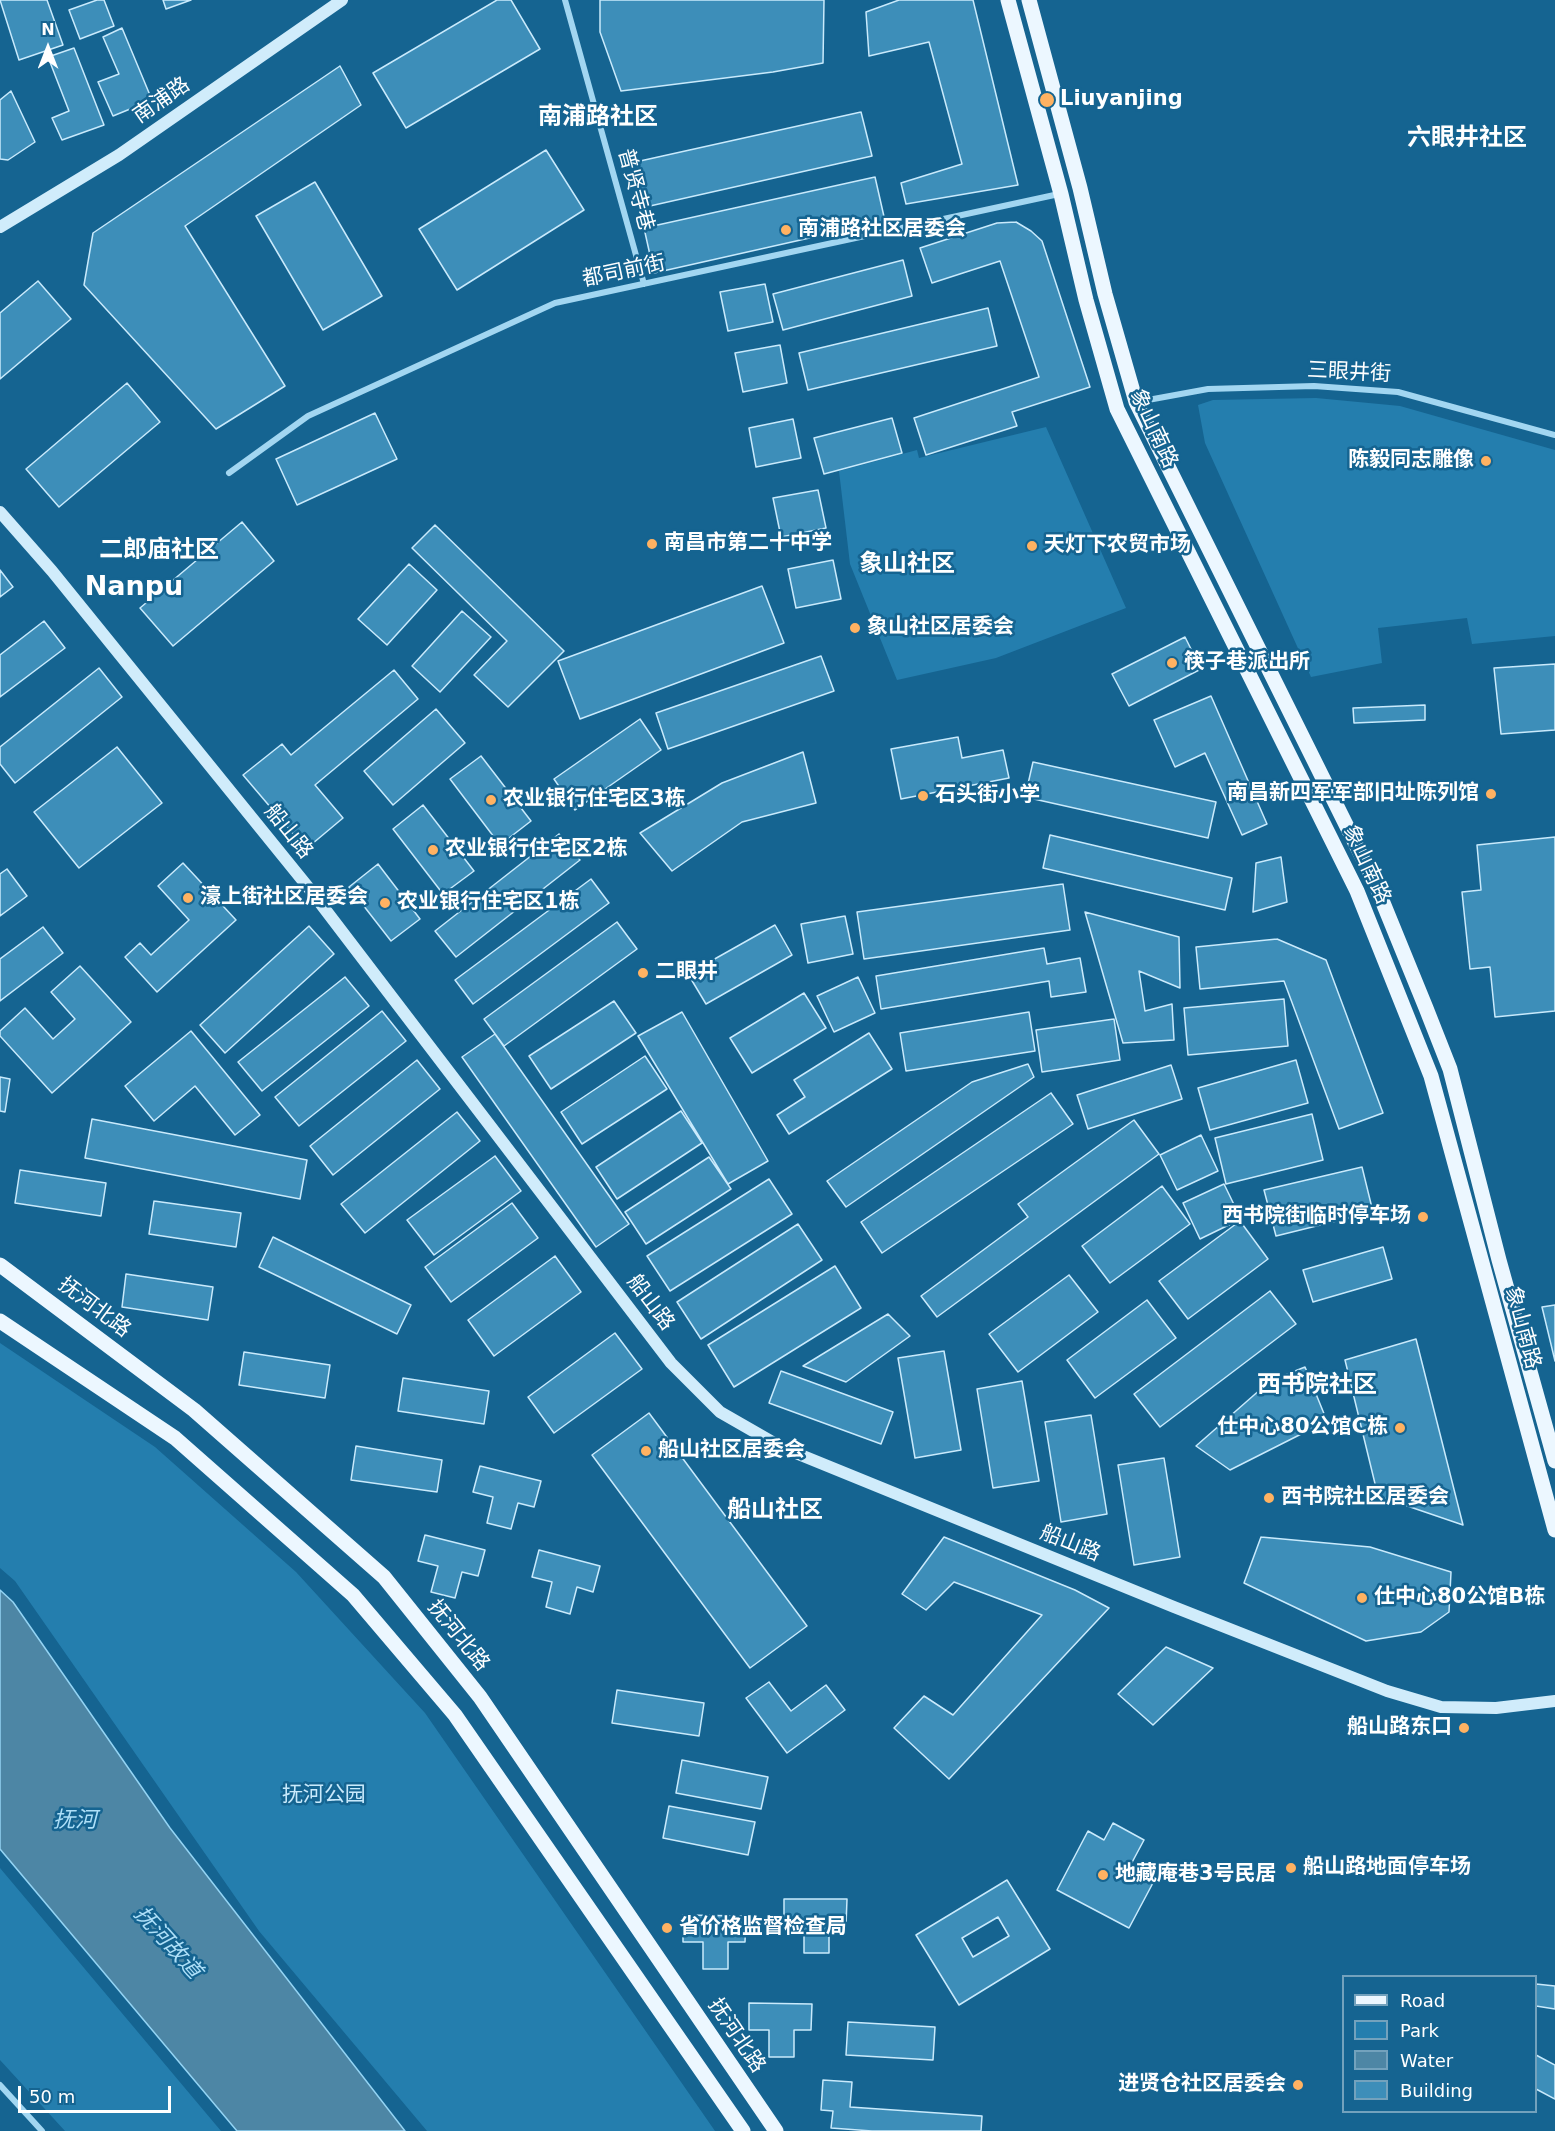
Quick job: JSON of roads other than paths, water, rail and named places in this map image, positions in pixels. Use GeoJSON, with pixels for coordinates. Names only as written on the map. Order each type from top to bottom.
{"type":"FeatureCollection","features":[{"type":"Feature","properties":{"kind":"main road","name":"象山南路"},"geometry":{"type":"LineString","coordinates":[[1008,0],[1061,194],[1086,300],[1117,409],[1357,891],[1431,1076],[1555,1530]]}},
{"type":"Feature","properties":{"kind":"main road","name":"象山南路"},"geometry":{"type":"LineString","coordinates":[[1029,0],[1080,188],[1105,294],[1136,402],[1375,883],[1426,1008],[1450,1069],[1499,1260],[1555,1461]]}},
{"type":"Feature","properties":{"kind":"main road","name":"抚河北路"},"geometry":{"type":"LineString","coordinates":[[0,1265],[194,1410],[384,1577],[480,1697],[776,2131]]}},
{"type":"Feature","properties":{"kind":"main road"},"geometry":{"type":"LineString","coordinates":[[0,1321],[175,1438],[353,1595],[455,1715],[743,2131]]}},
{"type":"Feature","properties":{"kind":"street","name":"南浦路"},"geometry":{"type":"LineString","coordinates":[[0,227],[119,155],[342,0]]}},
{"type":"Feature","properties":{"kind":"street","name":"普贤寺巷"},"geometry":{"type":"LineString","coordinates":[[565,0],[644,284]]}},
{"type":"Feature","properties":{"kind":"street","name":"都司前街"},"geometry":{"type":"LineString","coordinates":[[229,473],[308,416],[555,303],[1061,194]]}},
{"type":"Feature","properties":{"kind":"street","name":"三眼井街"},"geometry":{"type":"LineString","coordinates":[[1136,402],[1219,389],[1314,386],[1398,392],[1555,435]]}},
{"type":"Feature","properties":{"kind":"street","name":"船山路"},"geometry":{"type":"LineString","coordinates":[[0,512],[59,580],[308,887],[671,1363],[720,1412],[781,1448],[1152,1599],[1386,1691],[1440,1707],[1496,1708],[1555,1701]]}},
{"type":"Feature","properties":{"kind":"street"},"geometry":{"type":"LineString","coordinates":[[0,2085],[42,2131]]}},
{"type":"Feature","properties":{"kind":"water","name":"抚河"},"geometry":{"type":"Polygon","coordinates":[[[0,1590],[13,1602],[170,1828],[405,2131],[237,2131],[0,1849],[0,1590]]]}},
{"type":"Feature","properties":{"kind":"place","name":"Liuyanjing"},"geometry":{"type":"Point","coordinates":[1047,100]}},
{"type":"Feature","properties":{"kind":"place","name":"南浦路社区居委会"},"geometry":{"type":"Point","coordinates":[786,230]}},
{"type":"Feature","properties":{"kind":"place","name":"陈毅同志雕像"},"geometry":{"type":"Point","coordinates":[1486,461]}},
{"type":"Feature","properties":{"kind":"place","name":"南昌市第二十中学"},"geometry":{"type":"Point","coordinates":[652,544]}},
{"type":"Feature","properties":{"kind":"place","name":"天灯下农贸市场"},"geometry":{"type":"Point","coordinates":[1032,546]}},
{"type":"Feature","properties":{"kind":"place","name":"象山社区居委会"},"geometry":{"type":"Point","coordinates":[855,628]}},
{"type":"Feature","properties":{"kind":"place","name":"筷子巷派出所"},"geometry":{"type":"Point","coordinates":[1172,663]}},
{"type":"Feature","properties":{"kind":"place","name":"南昌新四军军部旧址陈列馆"},"geometry":{"type":"Point","coordinates":[1491,794]}},
{"type":"Feature","properties":{"kind":"place","name":"石头街小学"},"geometry":{"type":"Point","coordinates":[923,796]}},
{"type":"Feature","properties":{"kind":"place","name":"农业银行住宅区3栋"},"geometry":{"type":"Point","coordinates":[491,800]}},
{"type":"Feature","properties":{"kind":"place","name":"农业银行住宅区2栋"},"geometry":{"type":"Point","coordinates":[433,850]}},
{"type":"Feature","properties":{"kind":"place","name":"濠上街社区居委会"},"geometry":{"type":"Point","coordinates":[188,898]}},
{"type":"Feature","properties":{"kind":"place","name":"农业银行住宅区1栋"},"geometry":{"type":"Point","coordinates":[385,903]}},
{"type":"Feature","properties":{"kind":"place","name":"二眼井"},"geometry":{"type":"Point","coordinates":[643,973]}},
{"type":"Feature","properties":{"kind":"place","name":"西书院街临时停车场"},"geometry":{"type":"Point","coordinates":[1423,1217]}},
{"type":"Feature","properties":{"kind":"place","name":"仕中心80公馆C栋"},"geometry":{"type":"Point","coordinates":[1400,1428]}},
{"type":"Feature","properties":{"kind":"place","name":"船山社区居委会"},"geometry":{"type":"Point","coordinates":[646,1451]}},
{"type":"Feature","properties":{"kind":"place","name":"西书院社区居委会"},"geometry":{"type":"Point","coordinates":[1269,1498]}},
{"type":"Feature","properties":{"kind":"place","name":"仕中心80公馆B栋"},"geometry":{"type":"Point","coordinates":[1362,1598]}},
{"type":"Feature","properties":{"kind":"place","name":"船山路东口"},"geometry":{"type":"Point","coordinates":[1464,1728]}},
{"type":"Feature","properties":{"kind":"place","name":"船山路地面停车场"},"geometry":{"type":"Point","coordinates":[1291,1868]}},
{"type":"Feature","properties":{"kind":"place","name":"地藏庵巷3号民居"},"geometry":{"type":"Point","coordinates":[1103,1875]}},
{"type":"Feature","properties":{"kind":"place","name":"省价格监督检查局"},"geometry":{"type":"Point","coordinates":[667,1928]}},
{"type":"Feature","properties":{"kind":"place","name":"进贤仓社区居委会"},"geometry":{"type":"Point","coordinates":[1298,2085]}},
{"type":"Feature","properties":{"kind":"district","name":"南浦路社区"},"geometry":{"type":"Point","coordinates":[598,118]}},
{"type":"Feature","properties":{"kind":"district","name":"六眼井社区"},"geometry":{"type":"Point","coordinates":[1467,139]}},
{"type":"Feature","properties":{"kind":"district","name":"二郎庙社区"},"geometry":{"type":"Point","coordinates":[159,551]}},
{"type":"Feature","properties":{"kind":"district","name":"象山社区"},"geometry":{"type":"Point","coordinates":[907,565]}},
{"type":"Feature","properties":{"kind":"district","name":"Nanpu"},"geometry":{"type":"Point","coordinates":[134,588]}},
{"type":"Feature","properties":{"kind":"district","name":"西书院社区"},"geometry":{"type":"Point","coordinates":[1317,1386]}},
{"type":"Feature","properties":{"kind":"district","name":"船山社区"},"geometry":{"type":"Point","coordinates":[775,1511]}},
{"type":"Feature","properties":{"kind":"park label","name":"抚河公园"},"geometry":{"type":"Point","coordinates":[324,1796]}},
{"type":"Feature","properties":{"kind":"water label","name":"抚河故道"},"geometry":{"type":"Point","coordinates":[167,1943]}}]}
